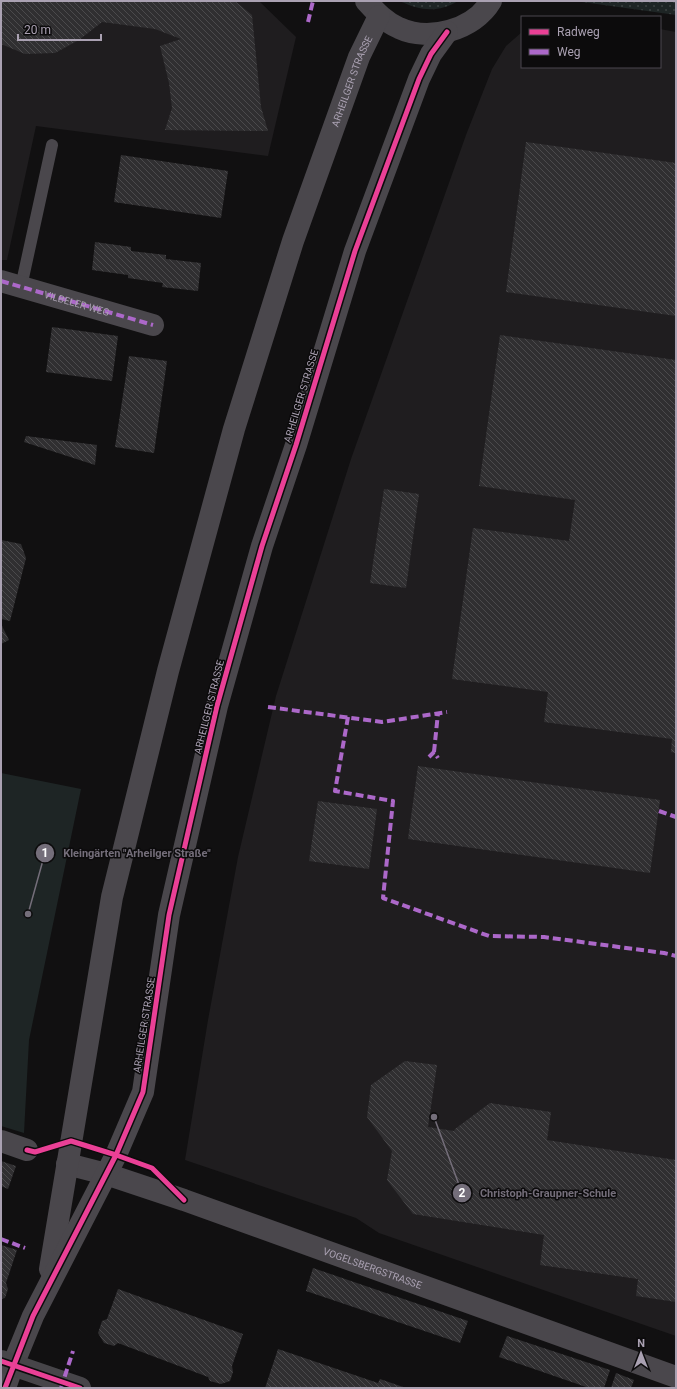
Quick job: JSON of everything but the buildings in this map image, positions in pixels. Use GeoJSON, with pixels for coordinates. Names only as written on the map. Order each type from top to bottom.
{"type":"FeatureCollection","features":[{"type":"Feature","properties":{"kind":"main road"},"geometry":{"type":"LineString","coordinates":[[7,1363],[80,1388]]}},
{"type":"Feature","properties":{"kind":"street","name":"ARHEILGER STRASSE"},"geometry":{"type":"LineString","coordinates":[[47,1288],[112,897],[185,611],[234,430],[293,241],[359,57],[373,9],[399,29],[423,34],[447,32],[463,26],[477,17],[492,1]]}},
{"type":"Feature","properties":{"kind":"street","name":"ARHEILGER STRASSE"},"geometry":{"type":"LineString","coordinates":[[5,1388],[7,1363],[33,1316],[116,1155],[143,1092],[169,916],[217,706],[262,546],[296,445],[355,251],[419,79],[431,54],[447,32]]}},
{"type":"Feature","properties":{"kind":"street","name":"VILBELER WEG"},"geometry":{"type":"LineString","coordinates":[[11,284],[153,325]]}},
{"type":"Feature","properties":{"kind":"street"},"geometry":{"type":"LineString","coordinates":[[1,1141],[27,1150]]}},
{"type":"Feature","properties":{"kind":"street","name":"VOGELSBERGSTRASSE"},"geometry":{"type":"LineString","coordinates":[[67,1164],[106,1174],[184,1200],[676,1377]]}},
{"type":"Feature","properties":{"kind":"lane"},"geometry":{"type":"LineString","coordinates":[[11,284],[52,145]]}},
{"type":"Feature","properties":{"kind":"shaded area"},"geometry":{"type":"Polygon","coordinates":[[[1,1],[259,1],[296,37],[268,156],[36,126],[7,260],[1,260],[1,1]]]}},
{"type":"Feature","properties":{"kind":"shaded area"},"geometry":{"type":"Polygon","coordinates":[[[400,1],[458,1],[451,5],[436,9],[422,9],[400,1]]]}},
{"type":"Feature","properties":{"kind":"shaded area"},"geometry":{"type":"Polygon","coordinates":[[[575,1],[676,1],[676,15],[575,1]]]}},
{"type":"Feature","properties":{"kind":"shaded area"},"geometry":{"type":"Polygon","coordinates":[[[661,29],[676,32],[676,1336],[379,1233],[356,1218],[185,1160],[208,1020],[238,857],[276,696],[351,459],[466,135],[492,69],[506,46],[521,33],[521,68],[661,68],[661,29]]]}},
{"type":"Feature","properties":{"kind":"shaded area"},"geometry":{"type":"Polygon","coordinates":[[[1,773],[81,789],[29,1040],[24,1133],[1,1126],[1,773]]]}},
{"type":"Feature","properties":{"kind":"marked path"},"geometry":{"type":"LineString","coordinates":[[308,22],[313,1]]}},
{"type":"Feature","properties":{"kind":"marked path"},"geometry":{"type":"LineString","coordinates":[[1,281],[153,325]]}},
{"type":"Feature","properties":{"kind":"marked path"},"geometry":{"type":"LineString","coordinates":[[268,707],[382,722],[447,712]]}},
{"type":"Feature","properties":{"kind":"marked path"},"geometry":{"type":"LineString","coordinates":[[434,752],[438,713]]}},
{"type":"Feature","properties":{"kind":"marked path"},"geometry":{"type":"LineString","coordinates":[[348,717],[335,791],[393,801],[383,898],[489,936],[544,937],[664,953],[676,956]]}},
{"type":"Feature","properties":{"kind":"marked path"},"geometry":{"type":"LineString","coordinates":[[429,757],[434,752],[438,758]]}},
{"type":"Feature","properties":{"kind":"marked path"},"geometry":{"type":"LineString","coordinates":[[659,811],[676,817]]}},
{"type":"Feature","properties":{"kind":"marked path"},"geometry":{"type":"LineString","coordinates":[[1,1239],[25,1248]]}},
{"type":"Feature","properties":{"kind":"marked path"},"geometry":{"type":"LineString","coordinates":[[61,1388],[73,1351]]}},
{"type":"Feature","properties":{"kind":"cycle path"},"geometry":{"type":"LineString","coordinates":[[5,1388],[33,1316],[116,1155],[143,1092],[169,915],[217,706],[262,546],[296,445],[355,251],[419,79],[431,54],[447,32]]}},
{"type":"Feature","properties":{"kind":"cycle path"},"geometry":{"type":"LineString","coordinates":[[27,1150],[35,1152],[71,1141],[116,1155],[152,1168],[184,1200]]}},
{"type":"Feature","properties":{"kind":"cycle path"},"geometry":{"type":"LineString","coordinates":[[1,1361],[80,1388]]}},
{"type":"Feature","properties":{"kind":"place","name":"Kleingärten \"Arheilger Straße\""},"geometry":{"type":"Point","coordinates":[28,914]}},
{"type":"Feature","properties":{"kind":"place","name":"Christoph-Graupner-Schule"},"geometry":{"type":"Point","coordinates":[434,1117]}}]}
